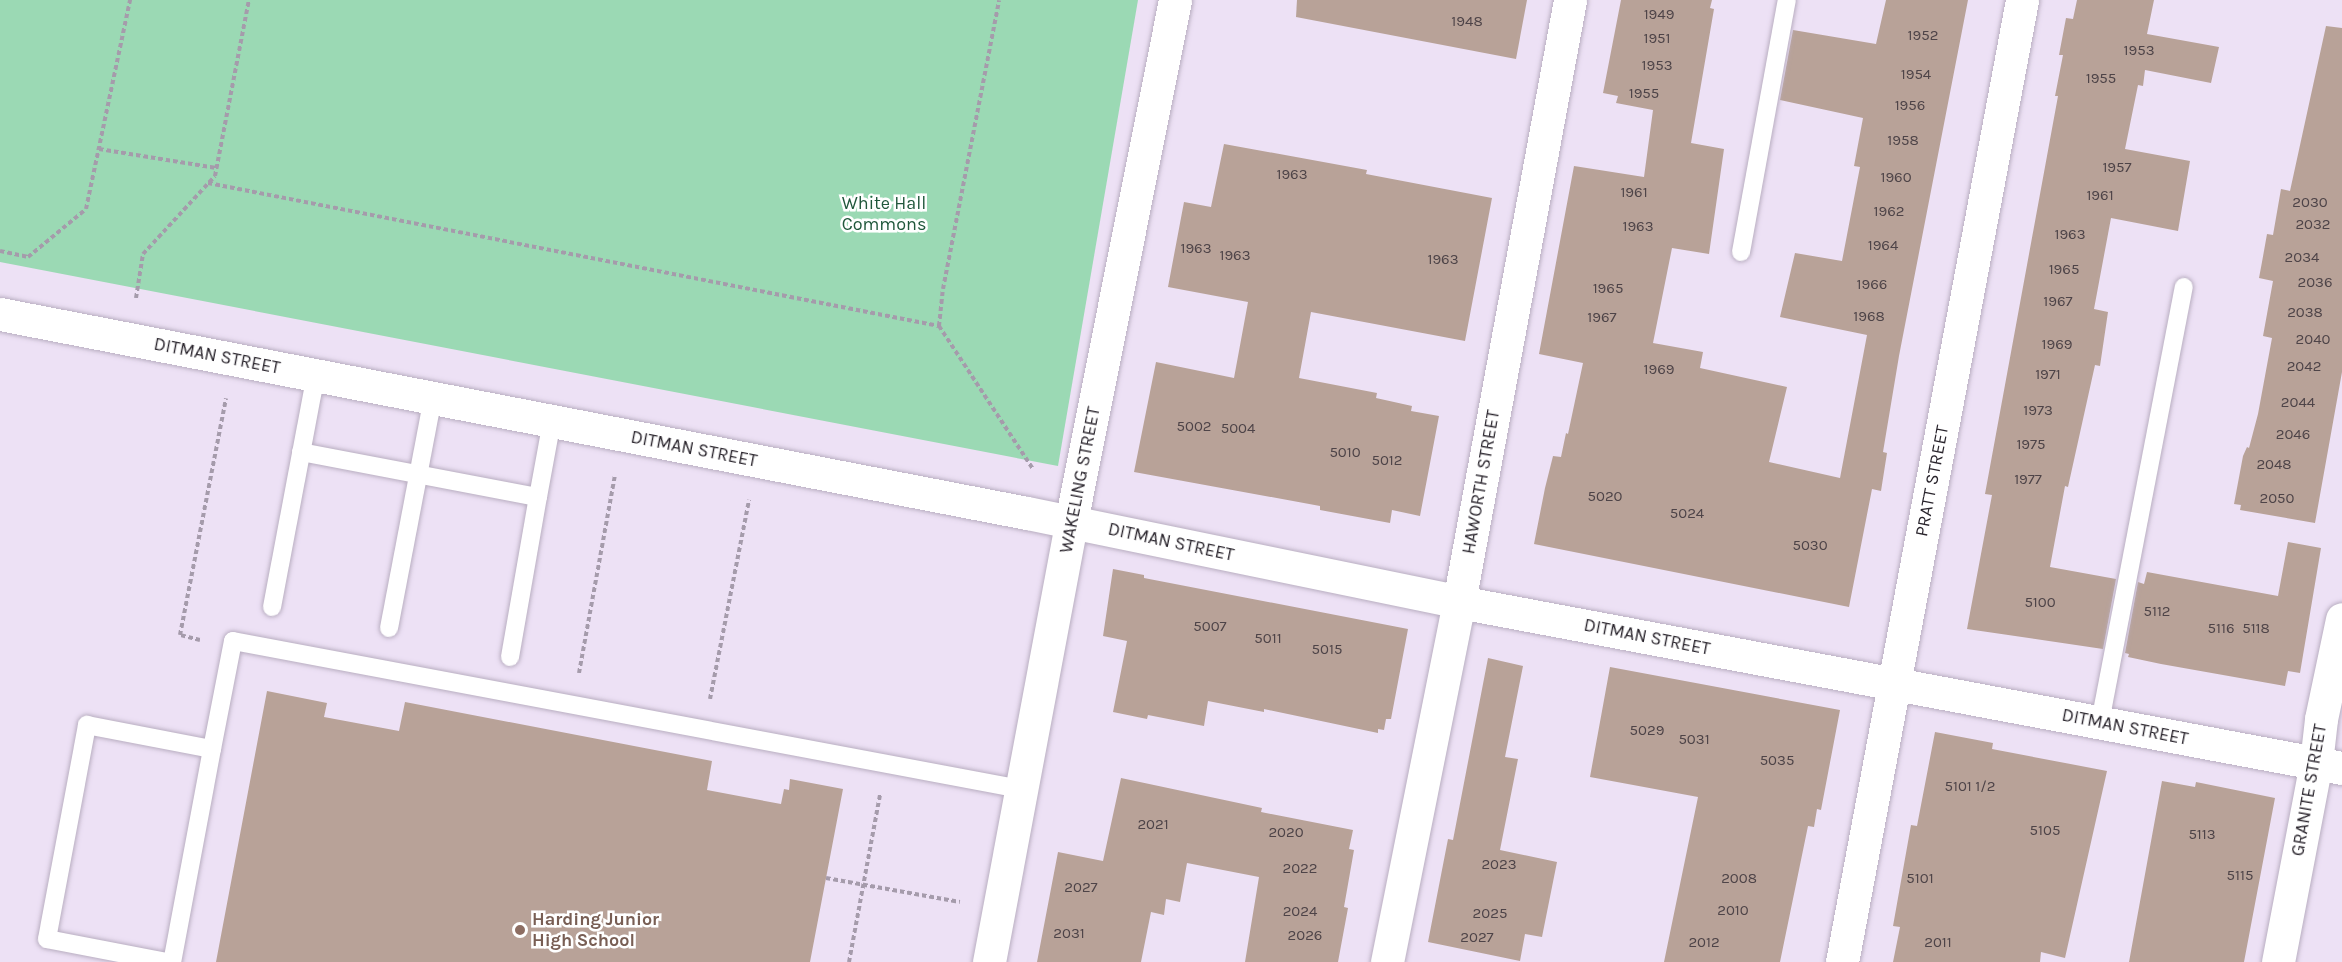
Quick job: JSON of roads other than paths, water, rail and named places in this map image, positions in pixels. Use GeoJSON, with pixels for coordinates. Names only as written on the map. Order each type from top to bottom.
{"type":"FeatureCollection","features":[{"type":"Feature","properties":{"kind":"street","name":"WAKELING STREET"},"geometry":{"type":"LineString","coordinates":[[989,962],[1071,522],[1175,0]]}},
{"type":"Feature","properties":{"kind":"street","name":"HAWORTH STREET"},"geometry":{"type":"LineString","coordinates":[[1387,962],[1459,602],[1570,0]]}},
{"type":"Feature","properties":{"kind":"street","name":"PRATT STREET"},"geometry":{"type":"LineString","coordinates":[[1842,962],[2022,0]]}},
{"type":"Feature","properties":{"kind":"street","name":"DITMAN STREET"},"geometry":{"type":"LineString","coordinates":[[0,314],[1071,522],[1459,602],[2329,766]]}},
{"type":"Feature","properties":{"kind":"street","name":"GRANITE STREET"},"geometry":{"type":"LineString","coordinates":[[2278,962],[2329,766],[2321,719],[2342,619]]}},
{"type":"Feature","properties":{"kind":"lane"},"geometry":{"type":"LineString","coordinates":[[1741,252],[1787,0]]}},
{"type":"Feature","properties":{"kind":"lane"},"geometry":{"type":"LineString","coordinates":[[2100,722],[2184,287]]}},
{"type":"Feature","properties":{"kind":"lane"},"geometry":{"type":"LineString","coordinates":[[272,608],[316,375]]}},
{"type":"Feature","properties":{"kind":"lane"},"geometry":{"type":"LineString","coordinates":[[389,628],[433,398]]}},
{"type":"Feature","properties":{"kind":"lane"},"geometry":{"type":"LineString","coordinates":[[510,657],[552,421]]}},
{"type":"Feature","properties":{"kind":"lane"},"geometry":{"type":"LineString","coordinates":[[301,452],[538,497]]}},
{"type":"Feature","properties":{"kind":"lane"},"geometry":{"type":"LineString","coordinates":[[172,962],[233,641],[1021,789]]}},
{"type":"Feature","properties":{"kind":"lane"},"geometry":{"type":"LineString","coordinates":[[166,962],[47,939],[87,725],[212,749]]}},
{"type":"Feature","properties":{"kind":"place","name":"Harding Junior High School"},"geometry":{"type":"Point","coordinates":[520,930]}},
{"type":"Feature","properties":{"kind":"park label","name":"White Hall Commons"},"geometry":{"type":"Point","coordinates":[884,214]}}]}
